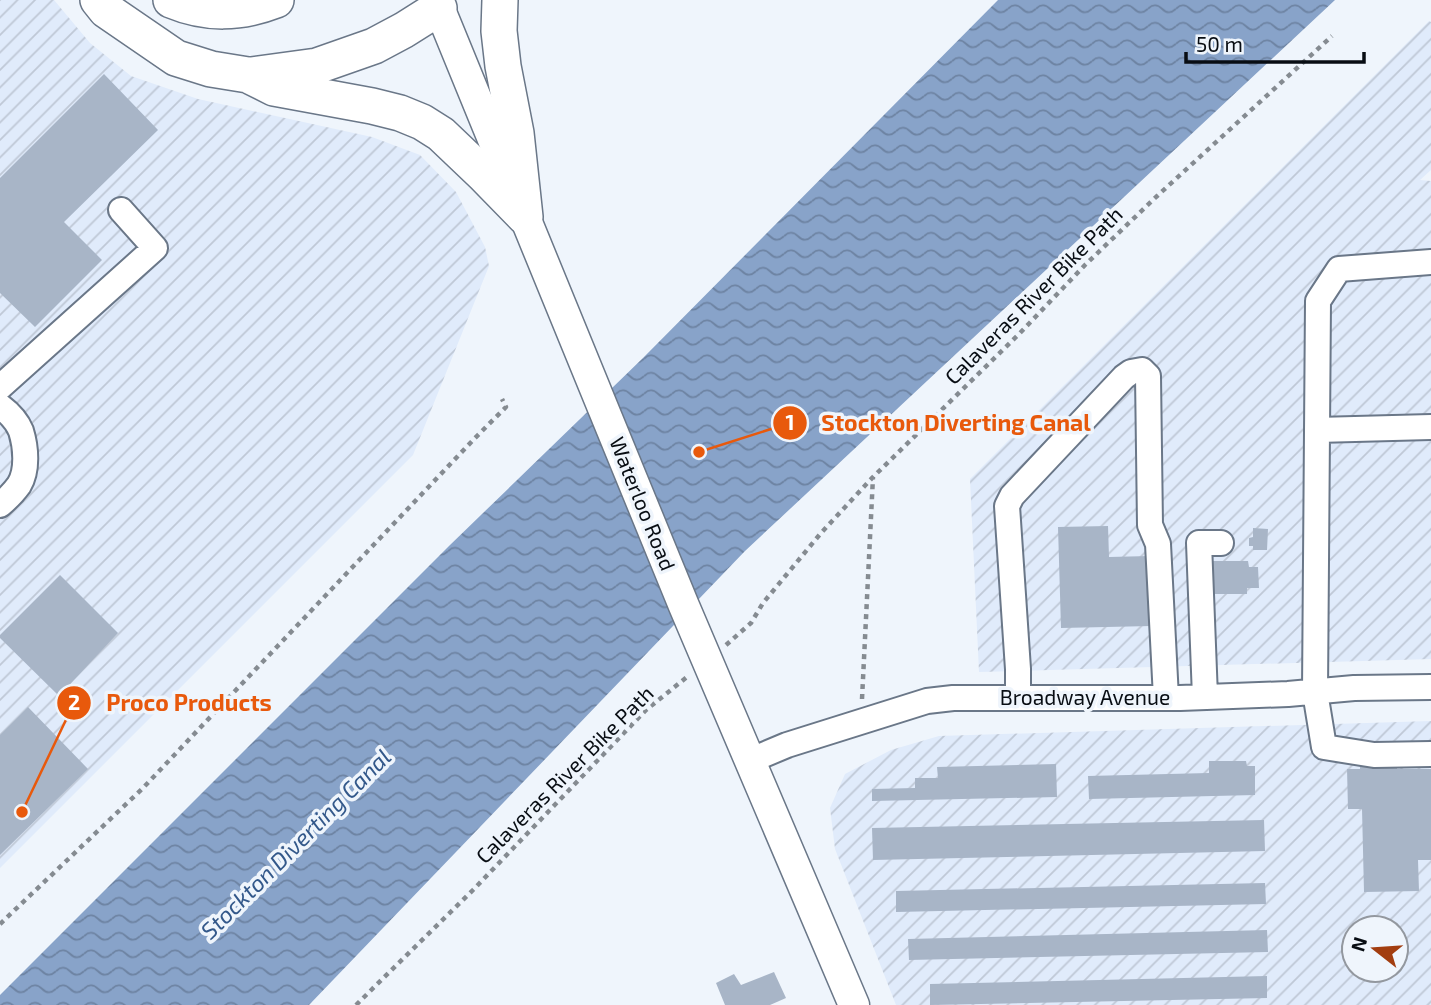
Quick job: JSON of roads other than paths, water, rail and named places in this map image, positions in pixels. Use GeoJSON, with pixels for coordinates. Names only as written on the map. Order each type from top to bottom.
{"type":"FeatureCollection","features":[{"type":"Feature","properties":{"kind":"highway"},"geometry":{"type":"LineString","coordinates":[[98,0],[106,10],[176,58],[211,69],[248,75],[317,66],[374,46],[404,30],[438,4]]}},
{"type":"Feature","properties":{"kind":"highway"},"geometry":{"type":"LineString","coordinates":[[171,0],[200,10],[219,12],[250,8],[276,0]]}},
{"type":"Feature","properties":{"kind":"highway"},"geometry":{"type":"LineString","coordinates":[[500,0],[499,31],[503,66],[516,133],[525,217]]}},
{"type":"Feature","properties":{"kind":"highway"},"geometry":{"type":"LineString","coordinates":[[248,75],[274,88],[400,113],[422,122],[441,134],[525,217]]}},
{"type":"Feature","properties":{"kind":"main road","name":"Waterloo Road"},"geometry":{"type":"LineString","coordinates":[[438,4],[748,761],[854,1005]]}},
{"type":"Feature","properties":{"kind":"street"},"geometry":{"type":"LineString","coordinates":[[0,387],[155,248],[121,210]]}},
{"type":"Feature","properties":{"kind":"street"},"geometry":{"type":"LineString","coordinates":[[1431,262],[1339,269],[1318,302],[1315,692],[1324,747],[1374,755],[1431,754]]}},
{"type":"Feature","properties":{"kind":"street"},"geometry":{"type":"LineString","coordinates":[[1018,698],[1007,506],[1012,496],[1124,377],[1131,372],[1143,370],[1149,376],[1150,525],[1158,544],[1166,698]]}},
{"type":"Feature","properties":{"kind":"street"},"geometry":{"type":"LineString","coordinates":[[0,406],[11,415],[20,430],[25,460],[19,484],[0,505]]}},
{"type":"Feature","properties":{"kind":"street"},"geometry":{"type":"LineString","coordinates":[[1317,430],[1431,427]]}},
{"type":"Feature","properties":{"kind":"street"},"geometry":{"type":"LineString","coordinates":[[1205,697],[1199,543],[1221,542]]}},
{"type":"Feature","properties":{"kind":"street","name":"Broadway Avenue"},"geometry":{"type":"LineString","coordinates":[[748,761],[787,745],[927,701],[953,698],[1166,698],[1354,688],[1431,687]]}},
{"type":"Feature","properties":{"kind":"water","name":"Stockton Diverting Canal"},"geometry":{"type":"Polygon","coordinates":[[[998,0],[1335,0],[745,551],[309,1005],[0,1005],[0,995],[449,546],[643,358],[998,0]]]}},
{"type":"Feature","properties":{"kind":"place","name":"Stockton Diverting Canal"},"geometry":{"type":"Point","coordinates":[699,452]}},
{"type":"Feature","properties":{"kind":"place","name":"Proco Products"},"geometry":{"type":"Point","coordinates":[22,812]}}]}
